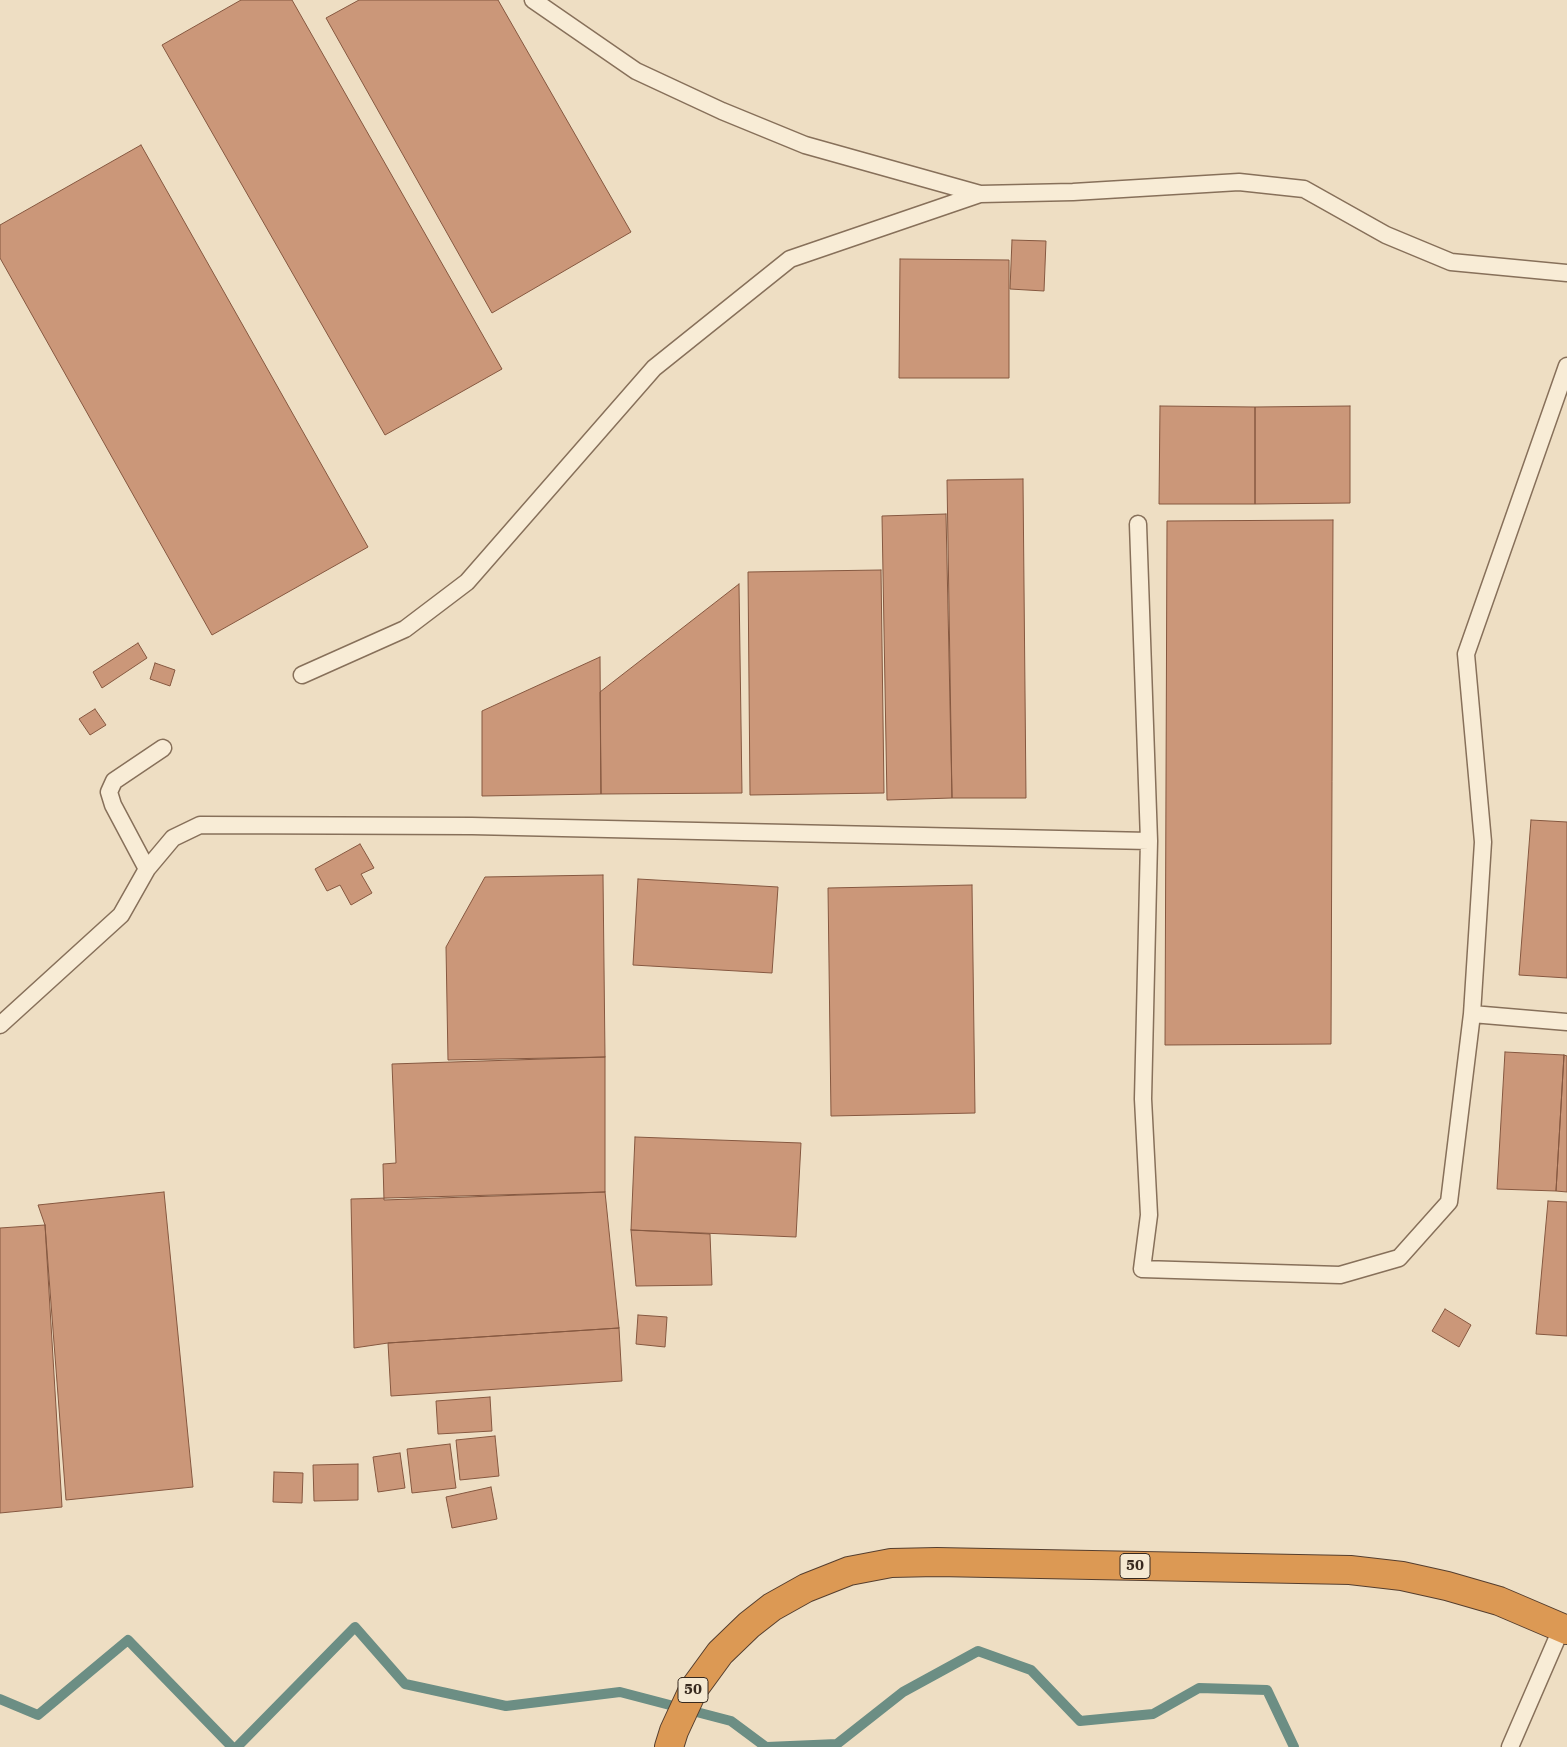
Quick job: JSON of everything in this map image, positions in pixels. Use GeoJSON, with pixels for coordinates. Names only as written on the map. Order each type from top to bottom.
{"type":"FeatureCollection","features":[{"type":"Feature","properties":{"kind":"highway","name":"50"},"geometry":{"type":"LineString","coordinates":[[671,1739],[693,1690],[720,1653],[764,1613],[806,1588],[849,1571],[891,1563],[946,1562],[1350,1570],[1402,1576],[1447,1586],[1498,1602],[1565,1629]]}},
{"type":"Feature","properties":{"kind":"lane"},"geometry":{"type":"LineString","coordinates":[[533,0],[636,71],[722,112],[805,145],[980,194],[1073,192],[1239,182],[1304,188],[1386,235],[1451,262],[1567,273]]}},
{"type":"Feature","properties":{"kind":"lane"},"geometry":{"type":"LineString","coordinates":[[302,675],[405,629],[468,582],[654,368],[790,259],[980,194]]}},
{"type":"Feature","properties":{"kind":"lane"},"geometry":{"type":"LineString","coordinates":[[1138,524],[1149,842],[1143,1099],[1149,1215],[1142,1269],[1340,1275],[1400,1258],[1449,1202],[1472,1014],[1483,842],[1466,654],[1567,366]]}},
{"type":"Feature","properties":{"kind":"lane"},"geometry":{"type":"LineString","coordinates":[[147,869],[113,805],[109,792],[114,781],[163,748]]}},
{"type":"Feature","properties":{"kind":"lane"},"geometry":{"type":"LineString","coordinates":[[0,1025],[121,915],[147,869],[172,838],[200,825],[482,826],[1149,842]]}},
{"type":"Feature","properties":{"kind":"lane"},"geometry":{"type":"LineString","coordinates":[[1472,1014],[1567,1022]]}},
{"type":"Feature","properties":{"kind":"lane"},"geometry":{"type":"LineString","coordinates":[[1510,1747],[1565,1629]]}},
{"type":"Feature","properties":{"kind":"building"},"geometry":{"type":"Polygon","coordinates":[[[241,0],[292,0],[502,369],[385,435],[162,45],[241,0]]]}},
{"type":"Feature","properties":{"kind":"building"},"geometry":{"type":"Polygon","coordinates":[[[359,0],[498,0],[631,232],[492,313],[326,18],[359,0]]]}},
{"type":"Feature","properties":{"kind":"building"},"geometry":{"type":"Polygon","coordinates":[[[141,145],[368,547],[212,635],[0,258],[0,225],[141,145]]]}},
{"type":"Feature","properties":{"kind":"building"},"geometry":{"type":"Polygon","coordinates":[[[1012,240],[1046,241],[1044,291],[1010,289],[1012,240]]]}},
{"type":"Feature","properties":{"kind":"building"},"geometry":{"type":"Polygon","coordinates":[[[900,259],[1009,260],[1009,378],[899,378],[900,259]]]}},
{"type":"Feature","properties":{"kind":"building"},"geometry":{"type":"Polygon","coordinates":[[[1160,406],[1255,407],[1255,504],[1159,504],[1160,406]]]}},
{"type":"Feature","properties":{"kind":"building"},"geometry":{"type":"Polygon","coordinates":[[[1350,406],[1350,503],[1255,504],[1255,407],[1350,406]]]}},
{"type":"Feature","properties":{"kind":"building"},"geometry":{"type":"Polygon","coordinates":[[[1023,479],[1026,798],[952,798],[947,480],[1023,479]]]}},
{"type":"Feature","properties":{"kind":"building"},"geometry":{"type":"Polygon","coordinates":[[[946,514],[952,798],[887,800],[882,516],[946,514]]]}},
{"type":"Feature","properties":{"kind":"building"},"geometry":{"type":"Polygon","coordinates":[[[1333,520],[1331,1044],[1165,1045],[1167,521],[1333,520]]]}},
{"type":"Feature","properties":{"kind":"building"},"geometry":{"type":"Polygon","coordinates":[[[881,570],[884,793],[750,795],[748,572],[881,570]]]}},
{"type":"Feature","properties":{"kind":"building"},"geometry":{"type":"Polygon","coordinates":[[[739,584],[742,793],[601,794],[600,692],[739,584]]]}},
{"type":"Feature","properties":{"kind":"building"},"geometry":{"type":"Polygon","coordinates":[[[138,643],[147,658],[102,688],[93,672],[138,643]]]}},
{"type":"Feature","properties":{"kind":"building"},"geometry":{"type":"Polygon","coordinates":[[[600,657],[601,794],[482,796],[482,711],[600,657]]]}},
{"type":"Feature","properties":{"kind":"building"},"geometry":{"type":"Polygon","coordinates":[[[155,663],[175,670],[170,686],[150,679],[155,663]]]}},
{"type":"Feature","properties":{"kind":"building"},"geometry":{"type":"Polygon","coordinates":[[[95,709],[106,725],[90,735],[79,719],[95,709]]]}},
{"type":"Feature","properties":{"kind":"building"},"geometry":{"type":"Polygon","coordinates":[[[1531,820],[1567,822],[1567,978],[1519,975],[1531,820]]]}},
{"type":"Feature","properties":{"kind":"building"},"geometry":{"type":"Polygon","coordinates":[[[360,844],[374,868],[361,874],[372,893],[351,905],[340,885],[327,891],[315,869],[360,844]]]}},
{"type":"Feature","properties":{"kind":"building"},"geometry":{"type":"Polygon","coordinates":[[[603,875],[605,1057],[448,1060],[446,947],[485,877],[603,875]]]}},
{"type":"Feature","properties":{"kind":"building"},"geometry":{"type":"Polygon","coordinates":[[[638,879],[778,887],[772,973],[633,965],[638,879]]]}},
{"type":"Feature","properties":{"kind":"building"},"geometry":{"type":"Polygon","coordinates":[[[972,885],[975,1113],[831,1116],[828,888],[972,885]]]}},
{"type":"Feature","properties":{"kind":"building"},"geometry":{"type":"Polygon","coordinates":[[[1505,1052],[1564,1055],[1556,1191],[1497,1189],[1505,1052]]]}},
{"type":"Feature","properties":{"kind":"building"},"geometry":{"type":"Polygon","coordinates":[[[1564,1055],[1567,1056],[1567,1192],[1556,1191],[1564,1055]]]}},
{"type":"Feature","properties":{"kind":"building"},"geometry":{"type":"Polygon","coordinates":[[[605,1057],[605,1192],[384,1200],[383,1164],[396,1163],[392,1064],[605,1057]]]}},
{"type":"Feature","properties":{"kind":"building"},"geometry":{"type":"Polygon","coordinates":[[[635,1137],[801,1143],[796,1237],[631,1230],[635,1137]]]}},
{"type":"Feature","properties":{"kind":"building"},"geometry":{"type":"Polygon","coordinates":[[[164,1192],[193,1487],[66,1500],[45,1225],[38,1205],[164,1192]]]}},
{"type":"Feature","properties":{"kind":"building"},"geometry":{"type":"Polygon","coordinates":[[[605,1192],[619,1328],[388,1343],[354,1348],[351,1199],[605,1192]]]}},
{"type":"Feature","properties":{"kind":"building"},"geometry":{"type":"Polygon","coordinates":[[[1548,1201],[1567,1202],[1567,1336],[1536,1334],[1548,1201]]]}},
{"type":"Feature","properties":{"kind":"building"},"geometry":{"type":"Polygon","coordinates":[[[45,1225],[62,1507],[0,1513],[0,1228],[45,1225]]]}},
{"type":"Feature","properties":{"kind":"building"},"geometry":{"type":"Polygon","coordinates":[[[631,1230],[710,1234],[712,1285],[636,1286],[631,1230]]]}},
{"type":"Feature","properties":{"kind":"building"},"geometry":{"type":"Polygon","coordinates":[[[1445,1309],[1471,1325],[1459,1347],[1432,1331],[1445,1309]]]}},
{"type":"Feature","properties":{"kind":"building"},"geometry":{"type":"Polygon","coordinates":[[[638,1315],[667,1317],[665,1347],[636,1344],[638,1315]]]}},
{"type":"Feature","properties":{"kind":"building"},"geometry":{"type":"Polygon","coordinates":[[[619,1328],[622,1381],[391,1396],[388,1343],[619,1328]]]}},
{"type":"Feature","properties":{"kind":"building"},"geometry":{"type":"Polygon","coordinates":[[[490,1397],[492,1431],[438,1434],[436,1401],[490,1397]]]}},
{"type":"Feature","properties":{"kind":"building"},"geometry":{"type":"Polygon","coordinates":[[[495,1436],[499,1476],[460,1480],[456,1440],[495,1436]]]}},
{"type":"Feature","properties":{"kind":"building"},"geometry":{"type":"Polygon","coordinates":[[[450,1444],[456,1488],[412,1493],[407,1449],[450,1444]]]}},
{"type":"Feature","properties":{"kind":"building"},"geometry":{"type":"Polygon","coordinates":[[[400,1453],[405,1488],[378,1492],[373,1457],[400,1453]]]}},
{"type":"Feature","properties":{"kind":"building"},"geometry":{"type":"Polygon","coordinates":[[[358,1464],[358,1500],[314,1501],[313,1465],[358,1464]]]}},
{"type":"Feature","properties":{"kind":"building"},"geometry":{"type":"Polygon","coordinates":[[[274,1472],[303,1473],[302,1503],[273,1502],[274,1472]]]}},
{"type":"Feature","properties":{"kind":"building"},"geometry":{"type":"Polygon","coordinates":[[[491,1487],[497,1519],[452,1528],[446,1497],[491,1487]]]}},
{"type":"Feature","properties":{"kind":"waterway"},"geometry":{"type":"LineString","coordinates":[[237,1747],[355,1627],[405,1684],[506,1706],[620,1692],[731,1721],[766,1747]]}},
{"type":"Feature","properties":{"kind":"waterway"},"geometry":{"type":"LineString","coordinates":[[0,1699],[38,1715],[128,1640],[232,1747]]}},
{"type":"Feature","properties":{"kind":"waterway"},"geometry":{"type":"LineString","coordinates":[[767,1747],[837,1744],[903,1692],[978,1651],[1031,1670],[1080,1721],[1153,1714],[1199,1688],[1267,1690],[1294,1747]]}}]}
